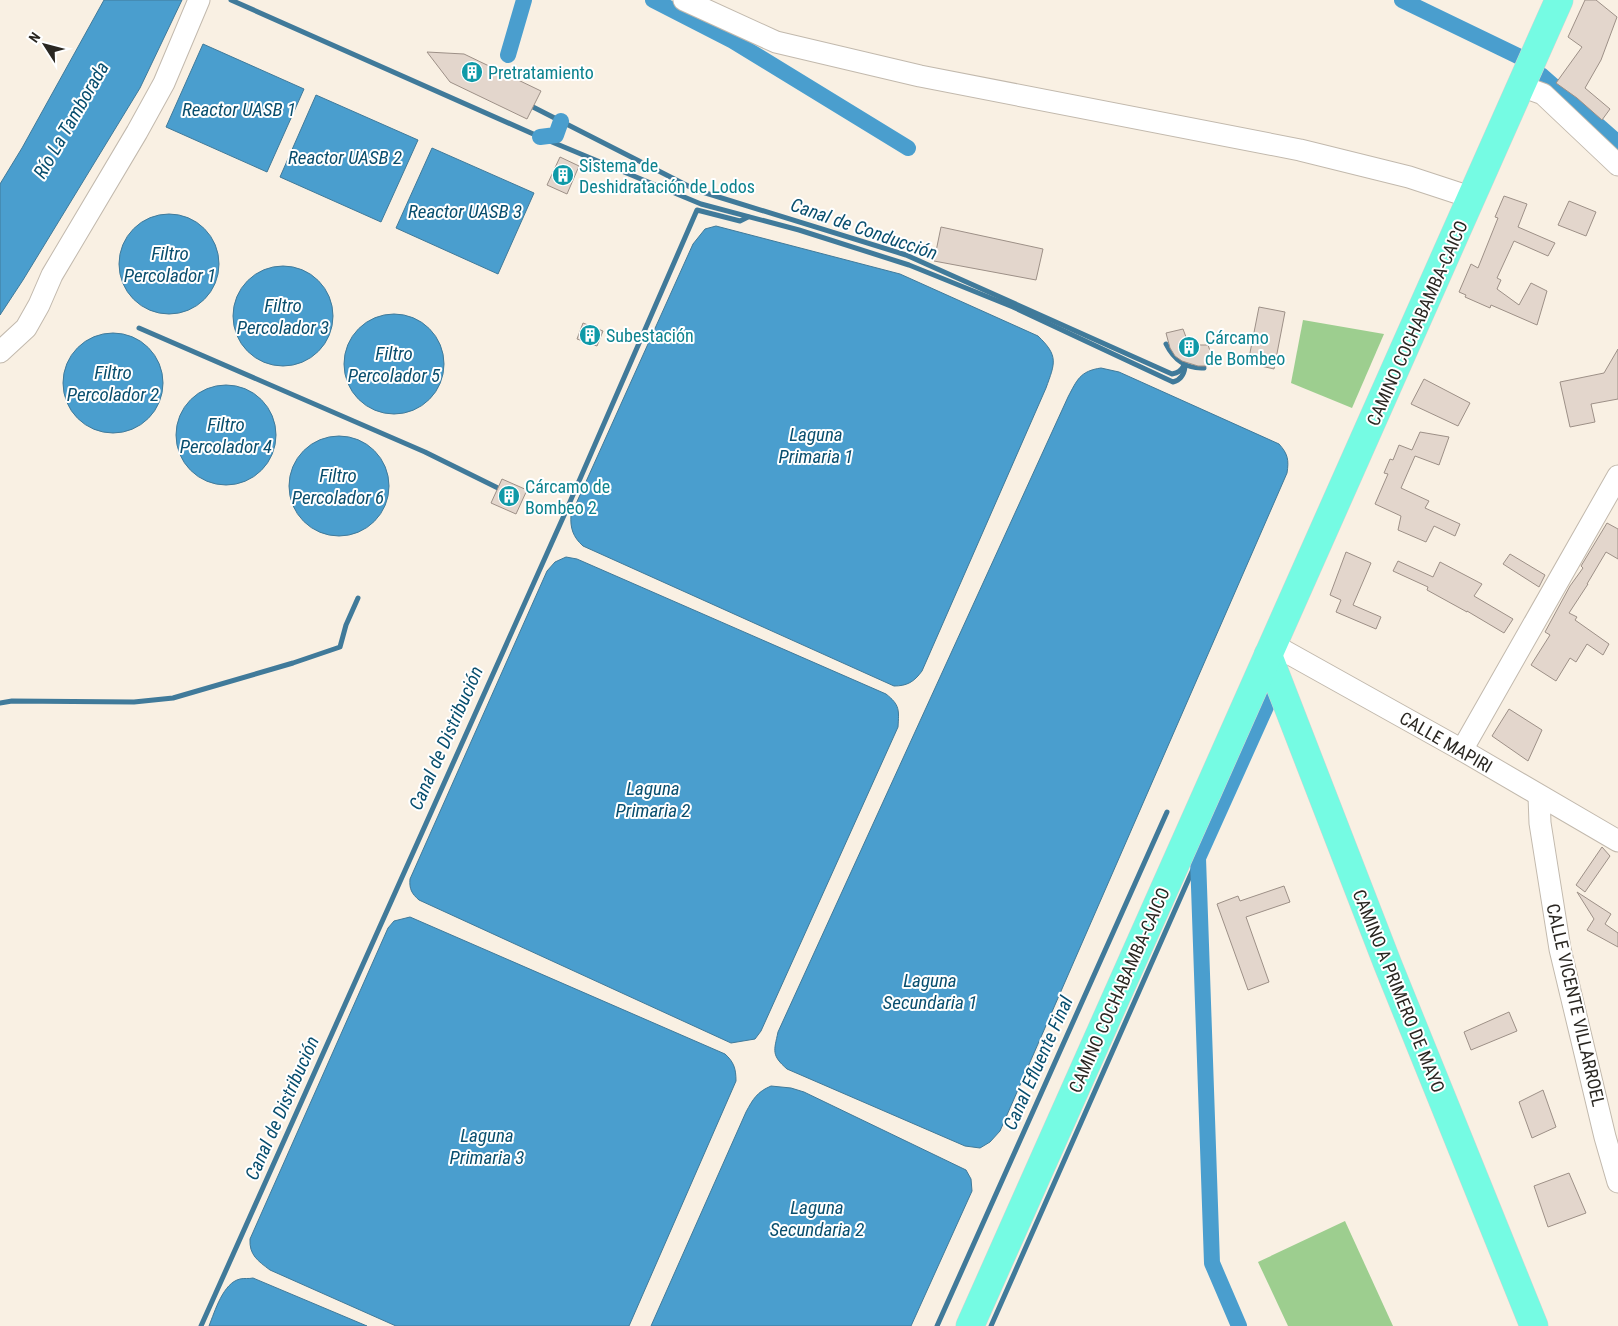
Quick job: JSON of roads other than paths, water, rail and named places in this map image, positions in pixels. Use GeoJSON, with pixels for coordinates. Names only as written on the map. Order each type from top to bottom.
{"type":"FeatureCollection","features":[{"type":"Feature","properties":{"kind":"main road","name":"CAMINO COCHABAMBA-CAICO"},"geometry":{"type":"LineString","coordinates":[[970,1326],[1560,0]]}},
{"type":"Feature","properties":{"kind":"main road","name":"CAMINO A PRIMERO DE MAYO"},"geometry":{"type":"LineString","coordinates":[[1270,650],[1388,965],[1534,1326]]}},
{"type":"Feature","properties":{"kind":"street"},"geometry":{"type":"LineString","coordinates":[[0,352],[26,328],[39,305],[52,275],[137,132],[164,83],[199,0]]}},
{"type":"Feature","properties":{"kind":"street"},"geometry":{"type":"LineString","coordinates":[[684,0],[776,42],[920,76],[1300,150],[1409,177],[1473,198]]}},
{"type":"Feature","properties":{"kind":"street"},"geometry":{"type":"LineString","coordinates":[[1521,86],[1543,94],[1618,165]]}},
{"type":"Feature","properties":{"kind":"street"},"geometry":{"type":"LineString","coordinates":[[1462,750],[1618,476]]}},
{"type":"Feature","properties":{"kind":"street","name":"CALLE MAPIRI"},"geometry":{"type":"LineString","coordinates":[[1270,650],[1462,750],[1618,841]]}},
{"type":"Feature","properties":{"kind":"street","name":"CALLE VICENTE VILLARROEL"},"geometry":{"type":"LineString","coordinates":[[1539,796],[1540,823],[1560,949],[1618,1182]]}},
{"type":"Feature","properties":{"kind":"street"},"geometry":{"type":"LineString","coordinates":[[1600,1112],[1618,1124]]}},
{"type":"Feature","properties":{"kind":"water","name":"Río La Tamborada"},"geometry":{"type":"Polygon","coordinates":[[[104,0],[182,0],[140,88],[0,315],[0,184],[104,0]]]}},
{"type":"Feature","properties":{"kind":"water","name":"Reactor UASB 1"},"geometry":{"type":"Polygon","coordinates":[[[203,44],[304,89],[267,172],[166,127],[203,44]]]}},
{"type":"Feature","properties":{"kind":"water","name":"Reactor UASB 2"},"geometry":{"type":"Polygon","coordinates":[[[316,95],[418,140],[381,222],[280,177],[316,95]]]}},
{"type":"Feature","properties":{"kind":"water","name":"Reactor UASB 3"},"geometry":{"type":"Polygon","coordinates":[[[432,148],[534,193],[498,274],[396,228],[432,148]]]}},
{"type":"Feature","properties":{"kind":"water","name":"Filtro Percolador 1"},"geometry":{"type":"Polygon","coordinates":[[[169,214],[188,218],[204,229],[215,245],[219,264],[215,283],[204,299],[188,310],[169,314],[150,310],[134,299],[123,283],[119,264],[123,245],[134,229],[150,218],[169,214]]]}},
{"type":"Feature","properties":{"kind":"water","name":"Laguna Primaria 1"},"geometry":{"type":"Polygon","coordinates":[[[716,226],[900,274],[1038,336],[1052,355],[1052,372],[1046,388],[922,671],[913,681],[906,684],[894,686],[583,546],[573,532],[571,515],[693,244],[705,229],[716,226]]]}},
{"type":"Feature","properties":{"kind":"water","name":"Filtro Percolador 3"},"geometry":{"type":"Polygon","coordinates":[[[283,266],[302,270],[318,281],[329,297],[333,316],[329,335],[318,351],[302,362],[283,366],[264,362],[248,351],[237,335],[233,316],[237,297],[248,281],[264,270],[283,266]]]}},
{"type":"Feature","properties":{"kind":"water","name":"Filtro Percolador 5"},"geometry":{"type":"Polygon","coordinates":[[[394,314],[413,318],[429,329],[440,345],[444,364],[440,383],[429,399],[413,410],[394,414],[375,410],[359,399],[348,383],[344,364],[348,345],[359,329],[375,318],[394,314]]]}},
{"type":"Feature","properties":{"kind":"water","name":"Filtro Percolador 2"},"geometry":{"type":"Polygon","coordinates":[[[113,333],[132,337],[148,348],[159,364],[163,383],[159,402],[148,418],[132,429],[113,433],[94,429],[78,418],[67,402],[63,383],[67,364],[78,348],[94,337],[113,333]]]}},
{"type":"Feature","properties":{"kind":"water","name":"Laguna Secundaria 1"},"geometry":{"type":"Polygon","coordinates":[[[1101,368],[1119,372],[1279,444],[1287,457],[1287,473],[1000,1131],[990,1142],[980,1148],[965,1146],[787,1069],[776,1056],[775,1044],[778,1032],[1068,397],[1080,377],[1088,371],[1101,368]]]}},
{"type":"Feature","properties":{"kind":"water","name":"Filtro Percolador 4"},"geometry":{"type":"Polygon","coordinates":[[[226,385],[245,389],[261,400],[272,416],[276,435],[272,454],[261,470],[245,481],[226,485],[207,481],[191,470],[180,454],[176,435],[180,416],[191,400],[207,389],[226,385]]]}},
{"type":"Feature","properties":{"kind":"water","name":"Filtro Percolador 6"},"geometry":{"type":"Polygon","coordinates":[[[339,436],[358,440],[374,451],[385,467],[389,486],[385,505],[374,521],[358,532],[339,536],[320,532],[304,521],[293,505],[289,486],[293,467],[304,451],[320,440],[339,436]]]}},
{"type":"Feature","properties":{"kind":"water","name":"Laguna Primaria 2"},"geometry":{"type":"Polygon","coordinates":[[[566,557],[577,559],[886,694],[894,701],[898,708],[898,727],[761,1031],[755,1039],[731,1043],[419,900],[414,896],[410,886],[410,879],[547,571],[555,562],[566,557]]]}},
{"type":"Feature","properties":{"kind":"water","name":"Laguna Primaria 3"},"geometry":{"type":"Polygon","coordinates":[[[410,917],[725,1054],[731,1060],[735,1069],[736,1081],[629,1326],[396,1326],[270,1270],[253,1253],[250,1239],[388,928],[394,921],[410,917]]]}},
{"type":"Feature","properties":{"kind":"water","name":"Laguna Secundaria 2"},"geometry":{"type":"Polygon","coordinates":[[[771,1086],[791,1088],[804,1092],[966,1170],[971,1179],[972,1191],[911,1326],[651,1326],[746,1112],[756,1096],[771,1086]]]}},
{"type":"Feature","properties":{"kind":"water"},"geometry":{"type":"Polygon","coordinates":[[[253,1278],[367,1326],[209,1326],[220,1298],[229,1286],[240,1279],[253,1278]]]}},
{"type":"Feature","properties":{"kind":"waterway"},"geometry":{"type":"LineString","coordinates":[[231,0],[540,137],[701,204],[799,230],[909,265],[1013,307],[1173,382],[1182,377],[1185,367]]}},
{"type":"Feature","properties":{"kind":"waterway"},"geometry":{"type":"LineString","coordinates":[[508,55],[524,0]]}},
{"type":"Feature","properties":{"kind":"waterway"},"geometry":{"type":"LineString","coordinates":[[653,0],[733,41],[908,148]]}},
{"type":"Feature","properties":{"kind":"waterway"},"geometry":{"type":"LineString","coordinates":[[1402,0],[1520,57]]}},
{"type":"Feature","properties":{"kind":"waterway"},"geometry":{"type":"LineString","coordinates":[[1541,75],[1618,143]]}},
{"type":"Feature","properties":{"kind":"waterway","name":"Canal de Conducción"},"geometry":{"type":"LineString","coordinates":[[533,107],[696,190],[906,255],[1172,374],[1182,369],[1184,365]]}},
{"type":"Feature","properties":{"kind":"waterway"},"geometry":{"type":"LineString","coordinates":[[540,137],[556,135],[561,121]]}},
{"type":"Feature","properties":{"kind":"waterway","name":"Canal de Distribución"},"geometry":{"type":"LineString","coordinates":[[201,1326],[566,511],[697,210],[740,221],[748,217]]}},
{"type":"Feature","properties":{"kind":"waterway"},"geometry":{"type":"LineString","coordinates":[[139,328],[425,452],[504,491]]}},
{"type":"Feature","properties":{"kind":"waterway","name":"Canal de Conducción"},"geometry":{"type":"LineString","coordinates":[[1166,344],[1173,355],[1181,362],[1192,367],[1204,368]]}},
{"type":"Feature","properties":{"kind":"waterway"},"geometry":{"type":"LineString","coordinates":[[0,703],[12,701],[134,702],[173,698],[293,663],[340,647],[346,625],[358,598]]}},
{"type":"Feature","properties":{"kind":"waterway"},"geometry":{"type":"LineString","coordinates":[[1239,1326],[1212,1263],[1198,858],[1270,698]]}},
{"type":"Feature","properties":{"kind":"waterway","name":"Canal Efluente Final"},"geometry":{"type":"LineString","coordinates":[[937,1326],[1167,812]]}},
{"type":"Feature","properties":{"kind":"waterway"},"geometry":{"type":"LineString","coordinates":[[991,1326],[1198,858]]}},
{"type":"Feature","properties":{"kind":"place","name":"Pretratamiento"},"geometry":{"type":"Point","coordinates":[472,72]}},
{"type":"Feature","properties":{"kind":"place","name":"Sistema de Deshidratación de Lodos"},"geometry":{"type":"Point","coordinates":[563,175]}},
{"type":"Feature","properties":{"kind":"place","name":"Subestación"},"geometry":{"type":"Point","coordinates":[590,335]}},
{"type":"Feature","properties":{"kind":"place","name":"Cárcamo de Bombeo"},"geometry":{"type":"Point","coordinates":[1189,347]}},
{"type":"Feature","properties":{"kind":"place","name":"Cárcamo de Bombeo 2"},"geometry":{"type":"Point","coordinates":[509,496]}}]}
